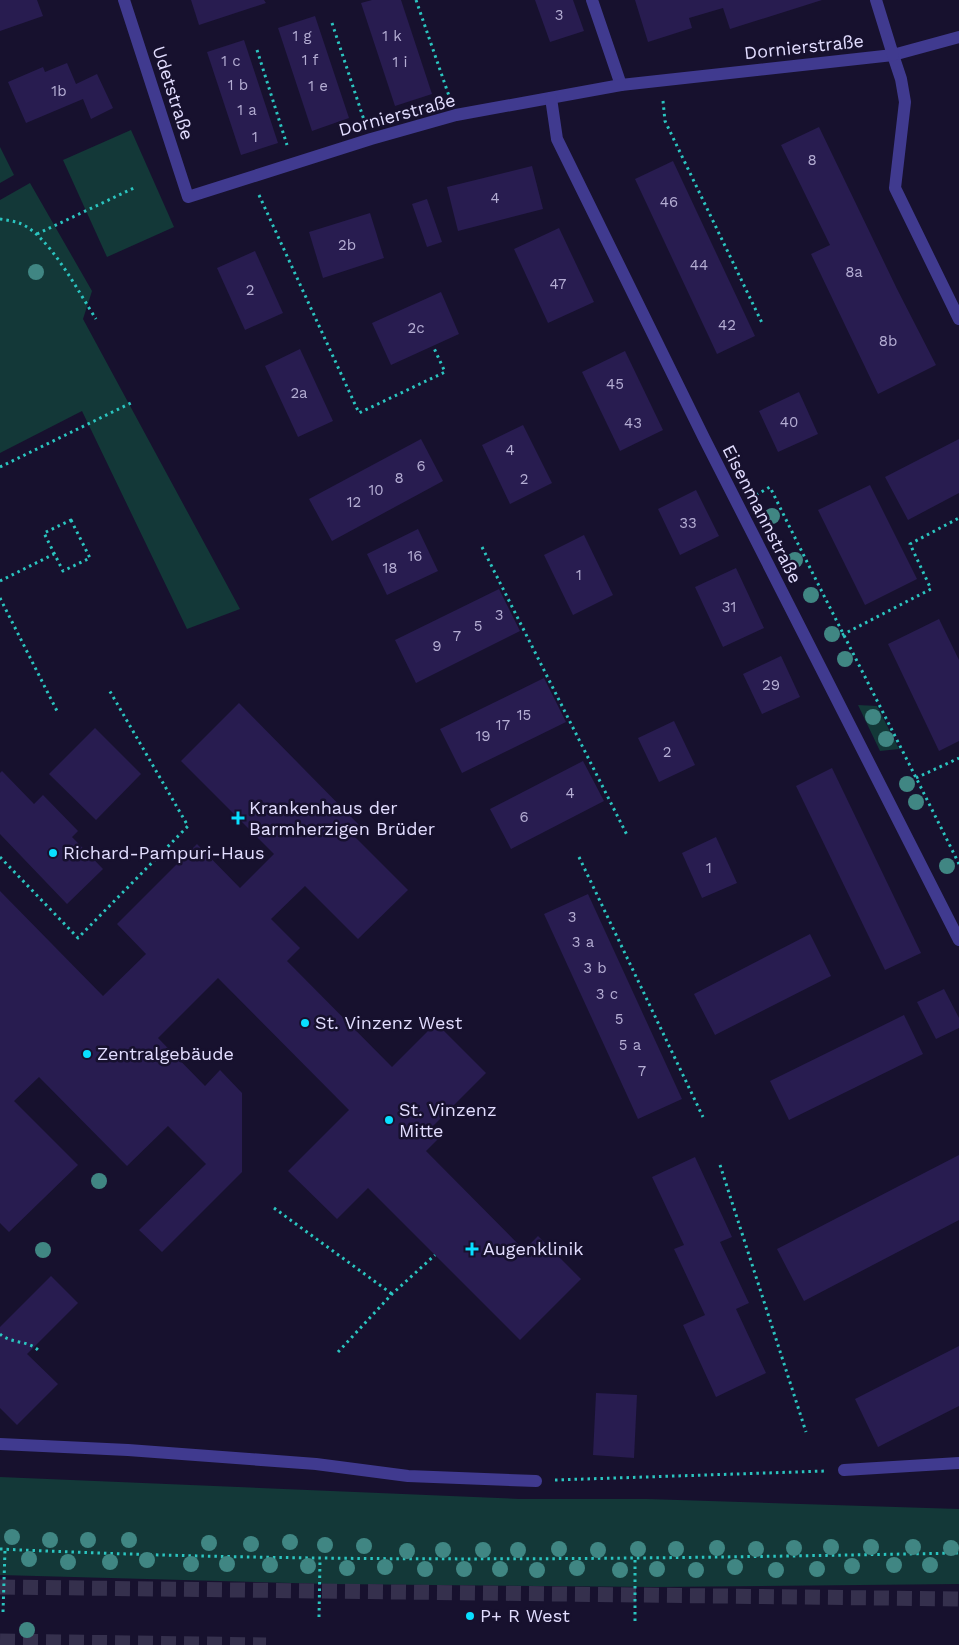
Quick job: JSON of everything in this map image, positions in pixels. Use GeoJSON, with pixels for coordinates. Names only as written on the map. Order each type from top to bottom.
{"type":"FeatureCollection","features":[{"type":"Feature","properties":{"kind":"street","name":"Udetstraße"},"geometry":{"type":"LineString","coordinates":[[124,0],[188,197]]}},
{"type":"Feature","properties":{"kind":"street"},"geometry":{"type":"LineString","coordinates":[[592,0],[620,85]]}},
{"type":"Feature","properties":{"kind":"street"},"geometry":{"type":"LineString","coordinates":[[876,0],[901,79],[905,102],[895,188],[959,318]]}},
{"type":"Feature","properties":{"kind":"street","name":"Dornierstraße"},"geometry":{"type":"LineString","coordinates":[[188,197],[370,139],[456,116],[620,85],[893,55],[959,37]]}},
{"type":"Feature","properties":{"kind":"street","name":"Eisenmannstraße"},"geometry":{"type":"LineString","coordinates":[[551,98],[557,139],[738,504],[959,940]]}},
{"type":"Feature","properties":{"kind":"street"},"geometry":{"type":"LineString","coordinates":[[0,1444],[128,1450],[316,1464],[408,1476],[536,1481]]}},
{"type":"Feature","properties":{"kind":"street"},"geometry":{"type":"LineString","coordinates":[[844,1470],[959,1463]]}},
{"type":"Feature","properties":{"kind":"path"},"geometry":{"type":"LineString","coordinates":[[416,0],[456,116]]}},
{"type":"Feature","properties":{"kind":"path"},"geometry":{"type":"LineString","coordinates":[[332,23],[370,139]]}},
{"type":"Feature","properties":{"kind":"path"},"geometry":{"type":"LineString","coordinates":[[256,50],[292,163]]}},
{"type":"Feature","properties":{"kind":"path"},"geometry":{"type":"LineString","coordinates":[[660,81],[665,122],[763,325]]}},
{"type":"Feature","properties":{"kind":"path"},"geometry":{"type":"LineString","coordinates":[[250,176],[359,413],[445,372],[433,346]]}},
{"type":"Feature","properties":{"kind":"path"},"geometry":{"type":"LineString","coordinates":[[37,234],[136,187]]}},
{"type":"Feature","properties":{"kind":"path"},"geometry":{"type":"LineString","coordinates":[[0,219],[20,223],[37,234],[96,319]]}},
{"type":"Feature","properties":{"kind":"path"},"geometry":{"type":"LineString","coordinates":[[0,467],[133,402]]}},
{"type":"Feature","properties":{"kind":"path"},"geometry":{"type":"LineString","coordinates":[[738,504],[770,487],[842,635],[959,864]]}},
{"type":"Feature","properties":{"kind":"path"},"geometry":{"type":"LineString","coordinates":[[842,635],[931,589],[910,544],[959,518]]}},
{"type":"Feature","properties":{"kind":"path"},"geometry":{"type":"LineString","coordinates":[[70,520],[90,558],[63,571],[54,554],[44,533],[70,520]]}},
{"type":"Feature","properties":{"kind":"path"},"geometry":{"type":"LineString","coordinates":[[482,547],[627,835]]}},
{"type":"Feature","properties":{"kind":"path"},"geometry":{"type":"LineString","coordinates":[[0,581],[54,554]]}},
{"type":"Feature","properties":{"kind":"path"},"geometry":{"type":"LineString","coordinates":[[0,598],[57,711]]}},
{"type":"Feature","properties":{"kind":"path"},"geometry":{"type":"LineString","coordinates":[[0,857],[78,938],[188,826],[108,688]]}},
{"type":"Feature","properties":{"kind":"path"},"geometry":{"type":"LineString","coordinates":[[916,778],[959,758]]}},
{"type":"Feature","properties":{"kind":"path"},"geometry":{"type":"LineString","coordinates":[[579,857],[703,1117]]}},
{"type":"Feature","properties":{"kind":"path"},"geometry":{"type":"LineString","coordinates":[[720,1165],[806,1432]]}},
{"type":"Feature","properties":{"kind":"path"},"geometry":{"type":"LineString","coordinates":[[274,1208],[392,1294]]}},
{"type":"Feature","properties":{"kind":"path"},"geometry":{"type":"LineString","coordinates":[[338,1352],[392,1294],[435,1255]]}},
{"type":"Feature","properties":{"kind":"path"},"geometry":{"type":"LineString","coordinates":[[0,1334],[6,1339],[34,1346],[39,1351]]}},
{"type":"Feature","properties":{"kind":"path"},"geometry":{"type":"LineString","coordinates":[[536,1481],[844,1470]]}},
{"type":"Feature","properties":{"kind":"path"},"geometry":{"type":"LineString","coordinates":[[3,1612],[2,1550],[320,1559],[635,1559],[959,1553]]}},
{"type":"Feature","properties":{"kind":"path"},"geometry":{"type":"LineString","coordinates":[[319,1617],[320,1559]]}},
{"type":"Feature","properties":{"kind":"path"},"geometry":{"type":"LineString","coordinates":[[635,1559],[635,1621]]}},
{"type":"Feature","properties":{"kind":"green space"},"geometry":{"type":"Polygon","coordinates":[[[131,130],[174,227],[107,257],[63,160],[131,130]]]}},
{"type":"Feature","properties":{"kind":"green space"},"geometry":{"type":"Polygon","coordinates":[[[0,147],[14,175],[0,183],[0,147]]]}},
{"type":"Feature","properties":{"kind":"green space"},"geometry":{"type":"Polygon","coordinates":[[[30,183],[92,291],[83,319],[240,609],[187,629],[82,411],[0,453],[0,200],[30,183]]]}},
{"type":"Feature","properties":{"kind":"green space"},"geometry":{"type":"Polygon","coordinates":[[[858,705],[877,706],[899,749],[880,751],[858,705]]]}},
{"type":"Feature","properties":{"kind":"green space"},"geometry":{"type":"Polygon","coordinates":[[[0,1477],[519,1499],[647,1499],[959,1509],[959,1584],[656,1587],[329,1584],[0,1575],[0,1477]]]}},
{"type":"Feature","properties":{"kind":"building"},"geometry":{"type":"Polygon","coordinates":[[[0,0],[37,0],[43,16],[0,31],[0,0]]]}},
{"type":"Feature","properties":{"kind":"building"},"geometry":{"type":"Polygon","coordinates":[[[191,0],[264,0],[266,3],[199,25],[191,0]]]}},
{"type":"Feature","properties":{"kind":"building"},"geometry":{"type":"Polygon","coordinates":[[[372,0],[401,0],[432,94],[395,106],[361,3],[372,0]]]}},
{"type":"Feature","properties":{"kind":"building"},"geometry":{"type":"Polygon","coordinates":[[[535,0],[573,0],[584,31],[550,42],[535,0]]]}},
{"type":"Feature","properties":{"kind":"building"},"geometry":{"type":"Polygon","coordinates":[[[635,0],[822,0],[730,29],[723,8],[689,18],[692,28],[648,42],[635,0]]]}},
{"type":"Feature","properties":{"kind":"building"},"geometry":{"type":"Polygon","coordinates":[[[315,16],[349,118],[312,131],[278,28],[315,16]]]}},
{"type":"Feature","properties":{"kind":"building"},"geometry":{"type":"Polygon","coordinates":[[[244,40],[278,143],[241,155],[207,52],[244,40]]]}},
{"type":"Feature","properties":{"kind":"building"},"geometry":{"type":"Polygon","coordinates":[[[67,63],[76,84],[97,74],[113,108],[91,119],[83,99],[26,123],[8,82],[43,67],[45,72],[67,63]]]}},
{"type":"Feature","properties":{"kind":"building"},"geometry":{"type":"Polygon","coordinates":[[[819,127],[936,365],[878,394],[811,254],[830,245],[781,145],[819,127]]]}},
{"type":"Feature","properties":{"kind":"building"},"geometry":{"type":"Polygon","coordinates":[[[673,161],[755,336],[717,354],[635,179],[673,161]]]}},
{"type":"Feature","properties":{"kind":"building"},"geometry":{"type":"Polygon","coordinates":[[[532,166],[543,209],[458,231],[447,187],[532,166]]]}},
{"type":"Feature","properties":{"kind":"building"},"geometry":{"type":"Polygon","coordinates":[[[427,199],[442,242],[427,247],[412,204],[427,199]]]}},
{"type":"Feature","properties":{"kind":"building"},"geometry":{"type":"Polygon","coordinates":[[[370,213],[384,258],[323,278],[309,232],[370,213]]]}},
{"type":"Feature","properties":{"kind":"building"},"geometry":{"type":"Polygon","coordinates":[[[559,228],[594,302],[548,323],[514,249],[559,228]]]}},
{"type":"Feature","properties":{"kind":"building"},"geometry":{"type":"Polygon","coordinates":[[[255,251],[283,313],[245,330],[217,268],[255,251]]]}},
{"type":"Feature","properties":{"kind":"building"},"geometry":{"type":"Polygon","coordinates":[[[441,292],[459,334],[391,365],[372,323],[441,292]]]}},
{"type":"Feature","properties":{"kind":"building"},"geometry":{"type":"Polygon","coordinates":[[[300,349],[333,421],[298,437],[265,366],[300,349]]]}},
{"type":"Feature","properties":{"kind":"building"},"geometry":{"type":"Polygon","coordinates":[[[625,351],[663,430],[620,451],[582,372],[625,351]]]}},
{"type":"Feature","properties":{"kind":"building"},"geometry":{"type":"Polygon","coordinates":[[[799,392],[818,434],[778,452],[759,411],[799,392]]]}},
{"type":"Feature","properties":{"kind":"building"},"geometry":{"type":"Polygon","coordinates":[[[523,425],[552,483],[510,504],[482,445],[523,425]]]}},
{"type":"Feature","properties":{"kind":"building"},"geometry":{"type":"Polygon","coordinates":[[[421,439],[443,481],[332,541],[309,499],[421,439]]]}},
{"type":"Feature","properties":{"kind":"building"},"geometry":{"type":"Polygon","coordinates":[[[959,439],[959,493],[908,520],[885,477],[959,439]]]}},
{"type":"Feature","properties":{"kind":"building"},"geometry":{"type":"Polygon","coordinates":[[[870,485],[917,579],[865,605],[818,510],[870,485]]]}},
{"type":"Feature","properties":{"kind":"building"},"geometry":{"type":"Polygon","coordinates":[[[696,490],[719,536],[680,555],[658,509],[696,490]]]}},
{"type":"Feature","properties":{"kind":"building"},"geometry":{"type":"Polygon","coordinates":[[[418,529],[438,571],[387,595],[367,554],[418,529]]]}},
{"type":"Feature","properties":{"kind":"building"},"geometry":{"type":"Polygon","coordinates":[[[584,535],[613,595],[573,615],[544,555],[584,535]]]}},
{"type":"Feature","properties":{"kind":"building"},"geometry":{"type":"Polygon","coordinates":[[[736,568],[764,628],[723,647],[695,587],[736,568]]]}},
{"type":"Feature","properties":{"kind":"building"},"geometry":{"type":"Polygon","coordinates":[[[499,589],[520,631],[416,683],[395,640],[499,589]]]}},
{"type":"Feature","properties":{"kind":"building"},"geometry":{"type":"Polygon","coordinates":[[[939,619],[959,660],[959,741],[939,751],[888,644],[939,619]]]}},
{"type":"Feature","properties":{"kind":"building"},"geometry":{"type":"Polygon","coordinates":[[[781,656],[800,697],[762,714],[743,674],[781,656]]]}},
{"type":"Feature","properties":{"kind":"building"},"geometry":{"type":"Polygon","coordinates":[[[544,678],[566,722],[462,773],[440,729],[544,678]]]}},
{"type":"Feature","properties":{"kind":"building"},"geometry":{"type":"Polygon","coordinates":[[[239,703],[361,827],[353,835],[408,890],[358,939],[305,886],[271,919],[300,948],[287,961],[392,1067],[436,1023],[486,1073],[429,1130],[438,1139],[426,1151],[524,1250],[538,1236],[581,1279],[520,1340],[368,1188],[337,1219],[288,1171],[349,1110],[218,978],[158,1038],[205,1086],[220,1070],[242,1093],[242,1172],[162,1252],[139,1230],[206,1164],[168,1126],[127,1166],[39,1077],[14,1101],[78,1165],[9,1232],[0,1223],[0,891],[103,996],[146,954],[117,924],[197,844],[240,888],[274,854],[181,761],[239,703]]]}},
{"type":"Feature","properties":{"kind":"building"},"geometry":{"type":"Polygon","coordinates":[[[674,721],[695,765],[659,782],[638,738],[674,721]]]}},
{"type":"Feature","properties":{"kind":"building","name":"Richard-Pampuri-Haus"},"geometry":{"type":"Polygon","coordinates":[[[95,728],[141,774],[96,820],[49,774],[95,728]]]}},
{"type":"Feature","properties":{"kind":"building"},"geometry":{"type":"Polygon","coordinates":[[[583,761],[604,801],[511,849],[490,809],[583,761]]]}},
{"type":"Feature","properties":{"kind":"building"},"geometry":{"type":"Polygon","coordinates":[[[832,768],[921,953],[885,970],[796,786],[832,768]]]}},
{"type":"Feature","properties":{"kind":"building","name":"Richard-Pampuri-Haus"},"geometry":{"type":"Polygon","coordinates":[[[2,771],[34,804],[43,795],[78,831],[72,837],[103,869],[67,904],[0,834],[0,773],[2,771]]]}},
{"type":"Feature","properties":{"kind":"building"},"geometry":{"type":"Polygon","coordinates":[[[716,837],[737,883],[702,898],[682,853],[716,837]]]}},
{"type":"Feature","properties":{"kind":"building"},"geometry":{"type":"Polygon","coordinates":[[[588,894],[682,1099],[638,1119],[544,914],[588,894]]]}},
{"type":"Feature","properties":{"kind":"building"},"geometry":{"type":"Polygon","coordinates":[[[810,934],[831,976],[715,1035],[694,994],[810,934]]]}},
{"type":"Feature","properties":{"kind":"building"},"geometry":{"type":"Polygon","coordinates":[[[944,989],[959,1018],[959,1028],[936,1039],[917,1002],[944,989]]]}},
{"type":"Feature","properties":{"kind":"building"},"geometry":{"type":"Polygon","coordinates":[[[904,1015],[923,1054],[789,1120],[770,1081],[904,1015]]]}},
{"type":"Feature","properties":{"kind":"building"},"geometry":{"type":"Polygon","coordinates":[[[959,1155],[959,1220],[804,1301],[777,1249],[959,1155]]]}},
{"type":"Feature","properties":{"kind":"building"},"geometry":{"type":"Polygon","coordinates":[[[695,1157],[732,1237],[720,1242],[749,1303],[736,1309],[766,1373],[716,1397],[683,1325],[705,1315],[674,1249],[684,1245],[652,1177],[695,1157]]]}},
{"type":"Feature","properties":{"kind":"building"},"geometry":{"type":"Polygon","coordinates":[[[51,1276],[78,1303],[27,1354],[58,1384],[17,1425],[0,1408],[0,1327],[51,1276]]]}},
{"type":"Feature","properties":{"kind":"building"},"geometry":{"type":"Polygon","coordinates":[[[959,1346],[959,1406],[878,1447],[855,1399],[959,1346]]]}},
{"type":"Feature","properties":{"kind":"building"},"geometry":{"type":"Polygon","coordinates":[[[596,1393],[637,1395],[634,1458],[593,1455],[596,1393]]]}},
{"type":"Feature","properties":{"kind":"tunnel"},"geometry":{"type":"LineString","coordinates":[[0,1587],[959,1599]]}},
{"type":"Feature","properties":{"kind":"tunnel"},"geometry":{"type":"LineString","coordinates":[[0,1641],[266,1645]]}},
{"type":"Feature","properties":{"kind":"place","name":"Krankenhaus der Barmherzigen Brüder"},"geometry":{"type":"Point","coordinates":[238,818]}},
{"type":"Feature","properties":{"kind":"place","name":"Richard-Pampuri-Haus"},"geometry":{"type":"Point","coordinates":[53,853]}},
{"type":"Feature","properties":{"kind":"place","name":"St. Vinzenz West"},"geometry":{"type":"Point","coordinates":[305,1023]}},
{"type":"Feature","properties":{"kind":"place","name":"Zentralgebäude"},"geometry":{"type":"Point","coordinates":[87,1054]}},
{"type":"Feature","properties":{"kind":"place","name":"St. Vinzenz Mitte"},"geometry":{"type":"Point","coordinates":[389,1120]}},
{"type":"Feature","properties":{"kind":"place","name":"Augenklinik"},"geometry":{"type":"Point","coordinates":[472,1249]}},
{"type":"Feature","properties":{"kind":"place","name":"P+ R West"},"geometry":{"type":"Point","coordinates":[470,1616]}}]}
